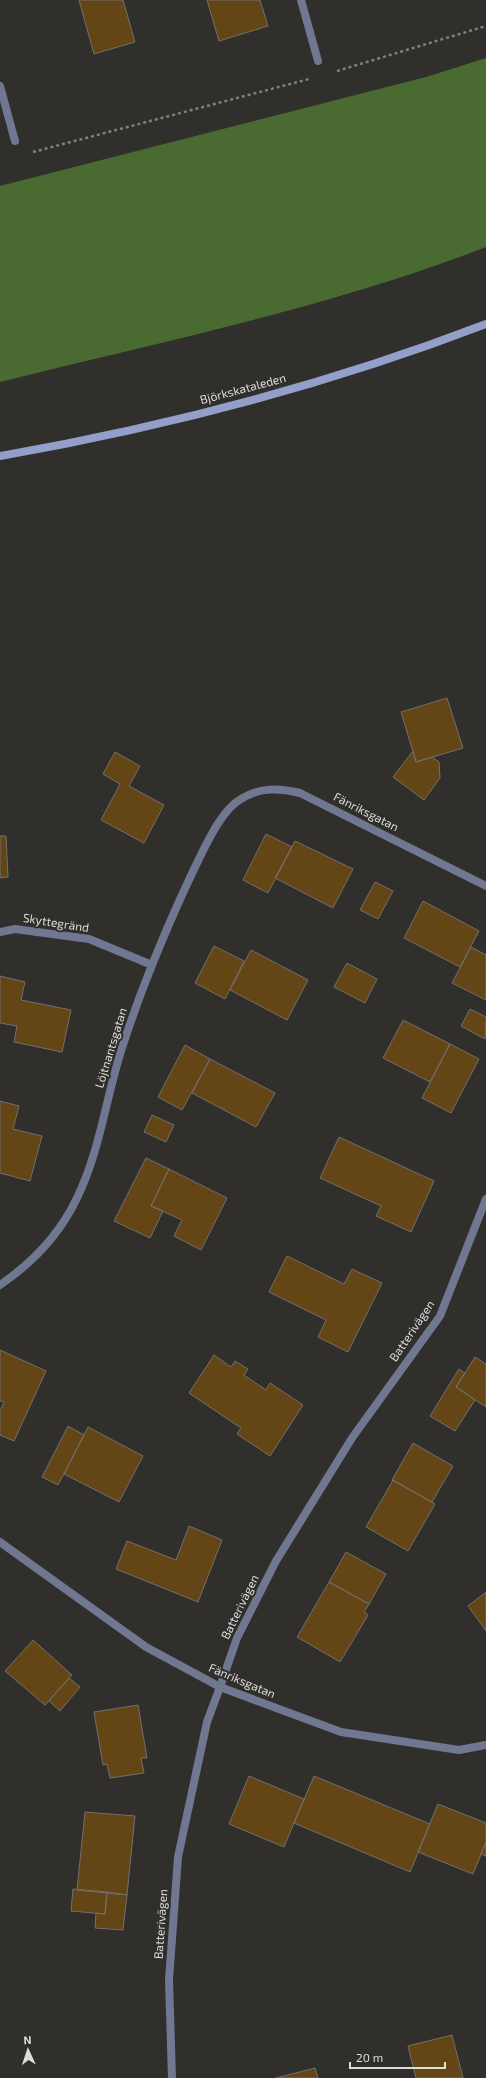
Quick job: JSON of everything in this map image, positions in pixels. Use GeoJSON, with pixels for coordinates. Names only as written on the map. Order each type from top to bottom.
{"type":"FeatureCollection","features":[{"type":"Feature","properties":{"kind":"main road","name":"Björkskataleden"},"geometry":{"type":"LineString","coordinates":[[0,456],[48,448],[189,415],[318,381],[443,340],[486,324]]}},
{"type":"Feature","properties":{"kind":"street"},"geometry":{"type":"LineString","coordinates":[[301,0],[318,61]]}},
{"type":"Feature","properties":{"kind":"street"},"geometry":{"type":"LineString","coordinates":[[0,86],[15,141]]}},
{"type":"Feature","properties":{"kind":"street","name":"Fänriksgatan"},"geometry":{"type":"LineString","coordinates":[[232,806],[240,799],[259,790],[280,788],[300,793],[486,886]]}},
{"type":"Feature","properties":{"kind":"street","name":"Löjtnantsgatan"},"geometry":{"type":"LineString","coordinates":[[0,1285],[38,1255],[59,1228],[77,1199],[93,1155],[122,1048],[152,965],[173,912],[200,858],[220,822],[232,806]]}},
{"type":"Feature","properties":{"kind":"street","name":"Skyttegränd"},"geometry":{"type":"LineString","coordinates":[[0,932],[16,929],[89,939],[152,965]]}},
{"type":"Feature","properties":{"kind":"street","name":"Batterivägen"},"geometry":{"type":"LineString","coordinates":[[172,2078],[169,1980],[178,1857],[208,1722],[237,1638],[276,1561],[352,1438],[440,1316],[486,1199]]}},
{"type":"Feature","properties":{"kind":"street","name":"Fänriksgatan"},"geometry":{"type":"LineString","coordinates":[[0,1542],[146,1647],[220,1687],[341,1732],[459,1750],[486,1745]]}},
{"type":"Feature","properties":{"kind":"path"},"geometry":{"type":"LineString","coordinates":[[336,72],[486,26]]}},
{"type":"Feature","properties":{"kind":"path"},"geometry":{"type":"LineString","coordinates":[[27,154],[313,78]]}},
{"type":"Feature","properties":{"kind":"green space"},"geometry":{"type":"Polygon","coordinates":[[[486,58],[486,247],[427,269],[306,306],[0,382],[0,186],[426,77],[486,58]]]}},
{"type":"Feature","properties":{"kind":"building"},"geometry":{"type":"Polygon","coordinates":[[[79,0],[123,0],[135,42],[94,54],[79,0]]]}},
{"type":"Feature","properties":{"kind":"building"},"geometry":{"type":"Polygon","coordinates":[[[207,0],[260,0],[268,26],[219,41],[207,0]]]}},
{"type":"Feature","properties":{"kind":"building"},"geometry":{"type":"Polygon","coordinates":[[[447,698],[463,748],[416,762],[401,712],[447,698]]]}},
{"type":"Feature","properties":{"kind":"building"},"geometry":{"type":"Polygon","coordinates":[[[413,751],[416,762],[432,757],[439,762],[440,778],[424,800],[393,777],[413,751]]]}},
{"type":"Feature","properties":{"kind":"building"},"geometry":{"type":"Polygon","coordinates":[[[115,752],[140,766],[129,786],[164,805],[144,843],[101,820],[120,784],[103,774],[115,752]]]}},
{"type":"Feature","properties":{"kind":"building"},"geometry":{"type":"Polygon","coordinates":[[[266,834],[292,847],[268,893],[243,880],[266,834]]]}},
{"type":"Feature","properties":{"kind":"building"},"geometry":{"type":"Polygon","coordinates":[[[0,836],[6,836],[8,877],[0,878],[0,836]]]}},
{"type":"Feature","properties":{"kind":"building"},"geometry":{"type":"Polygon","coordinates":[[[295,841],[353,869],[333,908],[275,878],[295,841]]]}},
{"type":"Feature","properties":{"kind":"building"},"geometry":{"type":"Polygon","coordinates":[[[375,882],[393,891],[378,919],[360,910],[375,882]]]}},
{"type":"Feature","properties":{"kind":"building"},"geometry":{"type":"Polygon","coordinates":[[[423,901],[479,931],[460,967],[404,938],[423,901]]]}},
{"type":"Feature","properties":{"kind":"building"},"geometry":{"type":"Polygon","coordinates":[[[214,946],[244,961],[225,999],[195,983],[214,946]]]}},
{"type":"Feature","properties":{"kind":"building"},"geometry":{"type":"Polygon","coordinates":[[[471,947],[486,955],[486,1000],[452,983],[471,947]]]}},
{"type":"Feature","properties":{"kind":"building"},"geometry":{"type":"Polygon","coordinates":[[[251,950],[308,980],[287,1020],[230,990],[251,950]]]}},
{"type":"Feature","properties":{"kind":"building"},"geometry":{"type":"Polygon","coordinates":[[[347,963],[377,979],[365,1003],[334,987],[347,963]]]}},
{"type":"Feature","properties":{"kind":"building"},"geometry":{"type":"Polygon","coordinates":[[[0,976],[25,982],[21,1000],[71,1010],[62,1052],[14,1042],[17,1026],[0,1023],[0,976]]]}},
{"type":"Feature","properties":{"kind":"building"},"geometry":{"type":"Polygon","coordinates":[[[470,1009],[486,1017],[485,1039],[461,1026],[470,1009]]]}},
{"type":"Feature","properties":{"kind":"building"},"geometry":{"type":"Polygon","coordinates":[[[403,1020],[450,1044],[430,1082],[383,1058],[403,1020]]]}},
{"type":"Feature","properties":{"kind":"building"},"geometry":{"type":"Polygon","coordinates":[[[450,1044],[479,1059],[451,1113],[422,1098],[450,1044]]]}},
{"type":"Feature","properties":{"kind":"building"},"geometry":{"type":"Polygon","coordinates":[[[185,1045],[210,1059],[182,1110],[158,1097],[185,1045]]]}},
{"type":"Feature","properties":{"kind":"building"},"geometry":{"type":"Polygon","coordinates":[[[210,1059],[275,1093],[256,1127],[192,1093],[210,1059]]]}},
{"type":"Feature","properties":{"kind":"building"},"geometry":{"type":"Polygon","coordinates":[[[0,1101],[19,1106],[13,1129],[42,1136],[30,1181],[0,1173],[0,1101]]]}},
{"type":"Feature","properties":{"kind":"building"},"geometry":{"type":"Polygon","coordinates":[[[152,1115],[174,1125],[166,1142],[144,1132],[152,1115]]]}},
{"type":"Feature","properties":{"kind":"building"},"geometry":{"type":"Polygon","coordinates":[[[339,1137],[434,1181],[411,1232],[376,1216],[381,1206],[320,1178],[339,1137]]]}},
{"type":"Feature","properties":{"kind":"building"},"geometry":{"type":"Polygon","coordinates":[[[146,1158],[169,1169],[151,1206],[163,1211],[150,1238],[114,1221],[146,1158]]]}},
{"type":"Feature","properties":{"kind":"building"},"geometry":{"type":"Polygon","coordinates":[[[169,1169],[227,1198],[201,1250],[174,1236],[182,1220],[151,1206],[169,1169]]]}},
{"type":"Feature","properties":{"kind":"building"},"geometry":{"type":"Polygon","coordinates":[[[287,1256],[344,1284],[352,1269],[382,1283],[348,1352],[318,1337],[326,1320],[269,1292],[287,1256]]]}},
{"type":"Feature","properties":{"kind":"building"},"geometry":{"type":"Polygon","coordinates":[[[0,1350],[46,1371],[14,1441],[0,1435],[0,1411],[4,1402],[0,1401],[0,1350]]]}},
{"type":"Feature","properties":{"kind":"building"},"geometry":{"type":"Polygon","coordinates":[[[214,1355],[231,1367],[235,1361],[248,1369],[244,1375],[266,1390],[270,1383],[303,1405],[270,1456],[237,1434],[241,1428],[189,1393],[214,1355]]]}},
{"type":"Feature","properties":{"kind":"building"},"geometry":{"type":"Polygon","coordinates":[[[475,1357],[486,1364],[486,1407],[456,1387],[475,1357]]]}},
{"type":"Feature","properties":{"kind":"building"},"geometry":{"type":"Polygon","coordinates":[[[459,1369],[465,1373],[456,1387],[475,1400],[455,1431],[430,1416],[459,1369]]]}},
{"type":"Feature","properties":{"kind":"building"},"geometry":{"type":"Polygon","coordinates":[[[68,1426],[84,1435],[58,1485],[42,1477],[68,1426]]]}},
{"type":"Feature","properties":{"kind":"building"},"geometry":{"type":"Polygon","coordinates":[[[88,1427],[143,1456],[119,1502],[64,1474],[88,1427]]]}},
{"type":"Feature","properties":{"kind":"building"},"geometry":{"type":"Polygon","coordinates":[[[413,1443],[453,1466],[432,1502],[392,1480],[413,1443]]]}},
{"type":"Feature","properties":{"kind":"building"},"geometry":{"type":"Polygon","coordinates":[[[393,1480],[435,1504],[408,1551],[366,1527],[393,1480]]]}},
{"type":"Feature","properties":{"kind":"building"},"geometry":{"type":"Polygon","coordinates":[[[189,1526],[222,1540],[198,1602],[116,1569],[127,1541],[176,1560],[189,1526]]]}},
{"type":"Feature","properties":{"kind":"building"},"geometry":{"type":"Polygon","coordinates":[[[346,1552],[386,1574],[369,1604],[329,1582],[346,1552]]]}},
{"type":"Feature","properties":{"kind":"building"},"geometry":{"type":"Polygon","coordinates":[[[329,1582],[369,1604],[364,1612],[368,1615],[340,1662],[297,1637],[329,1582]]]}},
{"type":"Feature","properties":{"kind":"building"},"geometry":{"type":"Polygon","coordinates":[[[486,1592],[486,1631],[468,1606],[486,1592]]]}},
{"type":"Feature","properties":{"kind":"building"},"geometry":{"type":"Polygon","coordinates":[[[33,1640],[72,1675],[45,1705],[5,1671],[33,1640]]]}},
{"type":"Feature","properties":{"kind":"building"},"geometry":{"type":"Polygon","coordinates":[[[69,1678],[80,1687],[60,1711],[49,1701],[69,1678]]]}},
{"type":"Feature","properties":{"kind":"building"},"geometry":{"type":"Polygon","coordinates":[[[138,1705],[147,1758],[141,1758],[144,1773],[110,1778],[107,1764],[103,1765],[94,1712],[138,1705]]]}},
{"type":"Feature","properties":{"kind":"building"},"geometry":{"type":"Polygon","coordinates":[[[249,1776],[304,1799],[284,1847],[229,1824],[249,1776]]]}},
{"type":"Feature","properties":{"kind":"building"},"geometry":{"type":"Polygon","coordinates":[[[314,1776],[430,1824],[410,1872],[294,1823],[314,1776]]]}},
{"type":"Feature","properties":{"kind":"building"},"geometry":{"type":"Polygon","coordinates":[[[438,1804],[486,1823],[486,1842],[473,1874],[418,1852],[438,1804]]]}},
{"type":"Feature","properties":{"kind":"building"},"geometry":{"type":"Polygon","coordinates":[[[85,1812],[135,1816],[127,1895],[77,1890],[85,1812]]]}},
{"type":"Feature","properties":{"kind":"building"},"geometry":{"type":"Polygon","coordinates":[[[486,1842],[486,1856],[481,1854],[486,1842]]]}},
{"type":"Feature","properties":{"kind":"building"},"geometry":{"type":"Polygon","coordinates":[[[73,1889],[107,1892],[105,1914],[71,1911],[73,1889]]]}},
{"type":"Feature","properties":{"kind":"building"},"geometry":{"type":"Polygon","coordinates":[[[107,1892],[127,1895],[123,1930],[95,1928],[96,1913],[105,1914],[107,1892]]]}},
{"type":"Feature","properties":{"kind":"building"},"geometry":{"type":"Polygon","coordinates":[[[452,2035],[463,2078],[416,2078],[408,2046],[452,2035]]]}},
{"type":"Feature","properties":{"kind":"building"},"geometry":{"type":"Polygon","coordinates":[[[315,2068],[318,2078],[276,2078],[315,2068]]]}}]}
